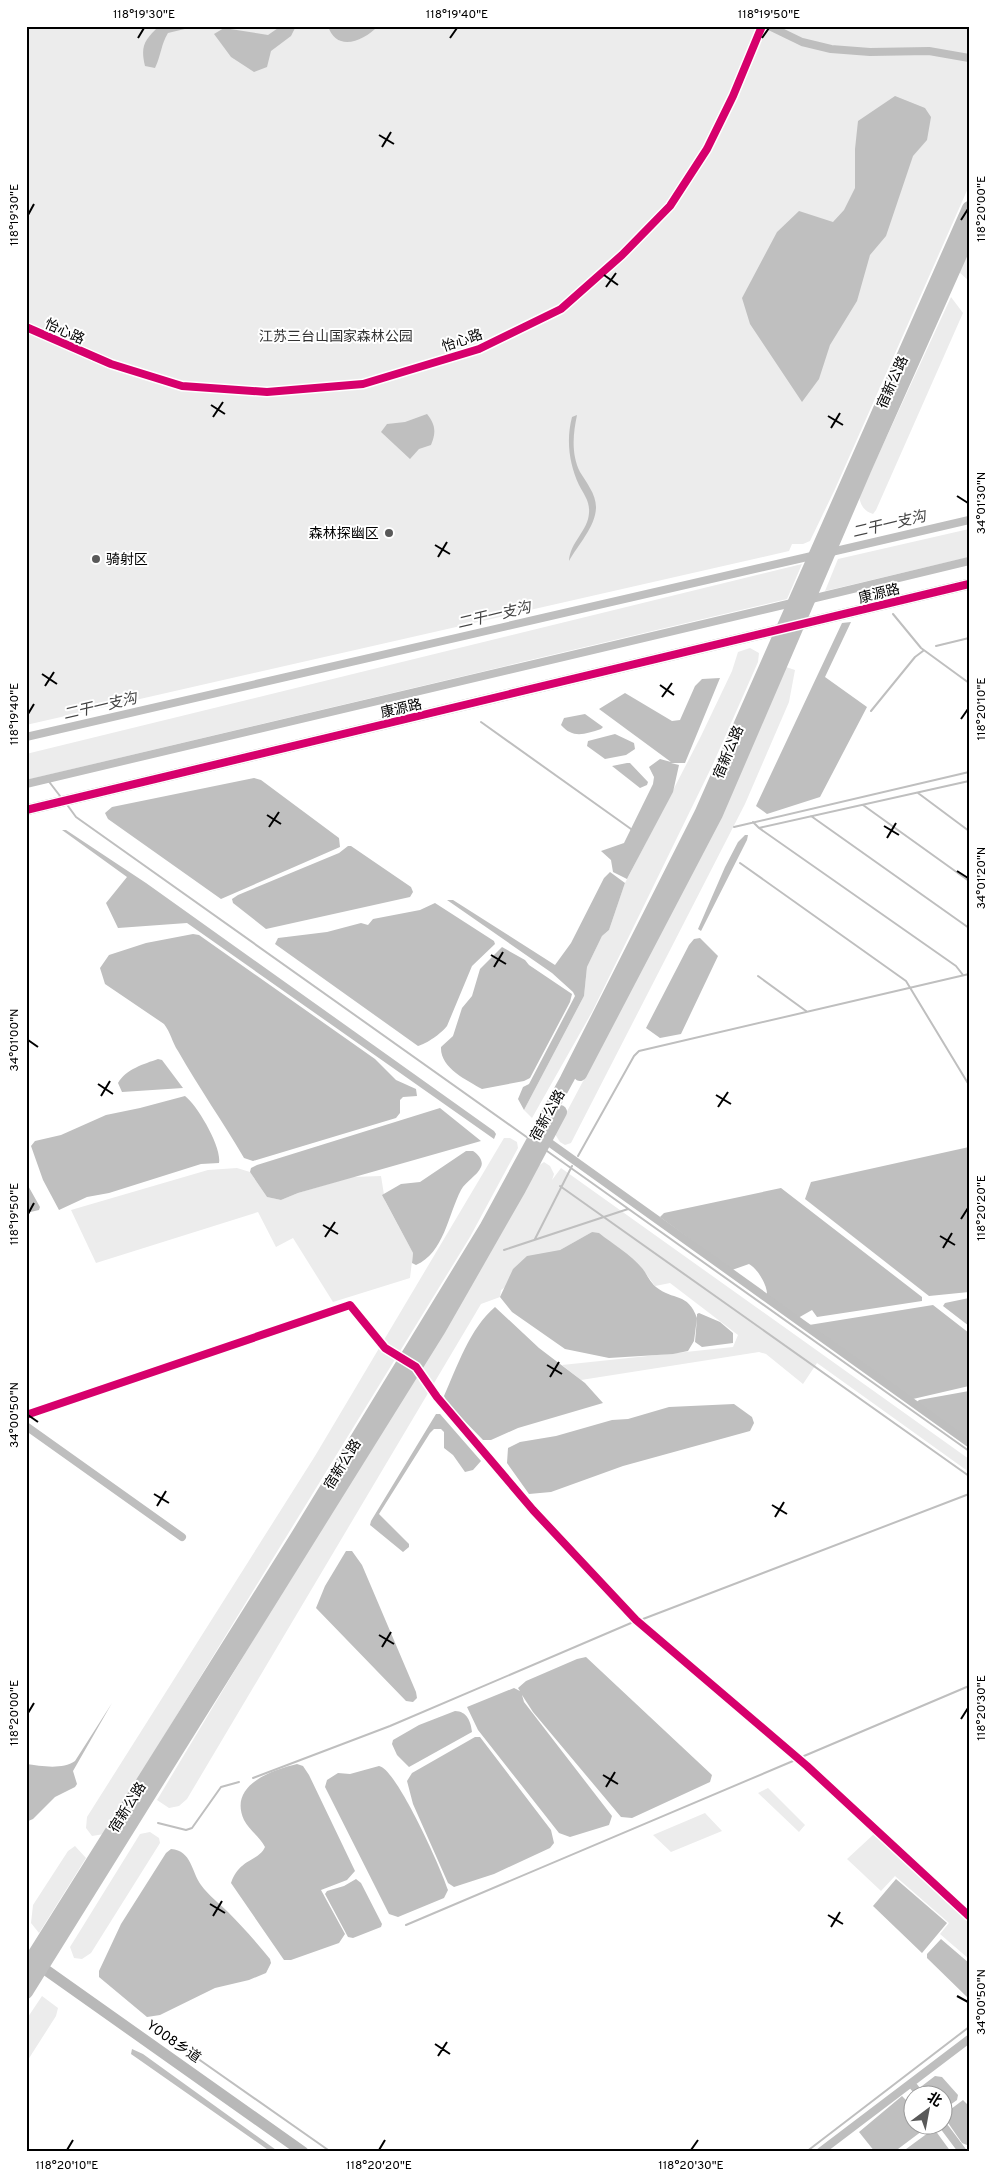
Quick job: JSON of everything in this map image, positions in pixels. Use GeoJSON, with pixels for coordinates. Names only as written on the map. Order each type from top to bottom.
{"type":"FeatureCollection","features":[{"type":"Feature","properties":{"kind":"highway","name":"宿新公路"},"geometry":{"type":"LineString","coordinates":[[824,550],[969,208]]}},
{"type":"Feature","properties":{"kind":"highway","name":"宿新公路"},"geometry":{"type":"LineString","coordinates":[[26,1992],[30,1974],[410,1363],[505,1214],[541,1136],[701,814],[781,631],[799,605],[969,235]]}},
{"type":"Feature","properties":{"kind":"highway","name":"宿新公路"},"geometry":{"type":"LineString","coordinates":[[541,1136],[716,814],[796,626],[799,605]]}},
{"type":"Feature","properties":{"kind":"street","name":"怡心路"},"geometry":{"type":"LineString","coordinates":[[26,327],[111,364],[182,386],[267,392],[363,384],[479,349],[561,309],[622,255],[670,206],[707,149],[733,96],[762,26]]}},
{"type":"Feature","properties":{"kind":"street"},"geometry":{"type":"LineString","coordinates":[[769,26],[802,42],[831,49],[870,52],[929,51],[969,58]]}},
{"type":"Feature","properties":{"kind":"street","name":"康源路"},"geometry":{"type":"LineString","coordinates":[[26,810],[781,631],[969,584]]}},
{"type":"Feature","properties":{"kind":"street"},"geometry":{"type":"LineString","coordinates":[[541,1136],[969,1443]]}},
{"type":"Feature","properties":{"kind":"street"},"geometry":{"type":"LineString","coordinates":[[26,1415],[350,1305],[385,1348],[410,1363],[533,1510],[636,1620],[807,1766],[969,1916]]}},
{"type":"Feature","properties":{"kind":"street"},"geometry":{"type":"LineString","coordinates":[[26,1426],[182,1537]]}},
{"type":"Feature","properties":{"kind":"street","name":"Y008乡道"},"geometry":{"type":"LineString","coordinates":[[26,1956],[303,2152]]}},
{"type":"Feature","properties":{"kind":"street"},"geometry":{"type":"LineString","coordinates":[[820,2152],[969,2039]]}},
{"type":"Feature","properties":{"kind":"street"},"geometry":{"type":"LineString","coordinates":[[951,2136],[963,2152]]}},
{"type":"Feature","properties":{"kind":"green space","name":"江苏三台山国家森林公园"},"geometry":{"type":"Polygon","coordinates":[[[26,26],[969,26],[969,186],[835,489],[810,541],[803,544],[792,544],[789,551],[26,725],[26,26]]]}},
{"type":"Feature","properties":{"kind":"green space"},"geometry":{"type":"Polygon","coordinates":[[[969,251],[969,281],[959,272],[969,251]]]}},
{"type":"Feature","properties":{"kind":"green space"},"geometry":{"type":"Polygon","coordinates":[[[951,297],[963,313],[873,514],[863,508],[859,497],[951,297]]]}},
{"type":"Feature","properties":{"kind":"green space"},"geometry":{"type":"Polygon","coordinates":[[[969,529],[969,557],[825,591],[838,559],[969,529]]]}},
{"type":"Feature","properties":{"kind":"green space"},"geometry":{"type":"Polygon","coordinates":[[[802,564],[787,599],[26,780],[26,754],[802,564]]]}},
{"type":"Feature","properties":{"kind":"green space"},"geometry":{"type":"Polygon","coordinates":[[[750,648],[759,653],[758,662],[713,764],[592,1012],[532,1118],[524,1110],[584,996],[587,967],[602,936],[609,930],[625,883],[701,736],[732,671],[738,652],[750,648]]]}},
{"type":"Feature","properties":{"kind":"green space"},"geometry":{"type":"Polygon","coordinates":[[[786,667],[795,670],[789,702],[745,804],[571,1143],[565,1145],[560,1142],[555,1134],[616,1019],[786,667]]]}},
{"type":"Feature","properties":{"kind":"green space"},"geometry":{"type":"Polygon","coordinates":[[[504,1138],[510,1138],[517,1142],[518,1148],[470,1237],[104,1834],[92,1836],[86,1828],[87,1817],[315,1456],[504,1138]]]}},
{"type":"Feature","properties":{"kind":"green space"},"geometry":{"type":"Polygon","coordinates":[[[544,1162],[550,1166],[554,1174],[552,1180],[561,1168],[969,1459],[969,1472],[817,1363],[803,1384],[766,1354],[759,1352],[581,1380],[562,1365],[733,1347],[738,1335],[670,1283],[655,1286],[641,1267],[592,1232],[560,1250],[501,1290],[500,1297],[481,1304],[187,1799],[179,1806],[169,1808],[157,1800],[538,1166],[544,1162]]]}},
{"type":"Feature","properties":{"kind":"green space"},"geometry":{"type":"Polygon","coordinates":[[[237,1168],[250,1172],[267,1197],[281,1200],[352,1177],[381,1176],[385,1201],[413,1253],[410,1278],[333,1302],[293,1238],[276,1247],[258,1212],[96,1263],[71,1210],[208,1170],[237,1168]]]}},
{"type":"Feature","properties":{"kind":"green space"},"geometry":{"type":"Polygon","coordinates":[[[768,1788],[805,1825],[799,1832],[758,1793],[768,1788]]]}},
{"type":"Feature","properties":{"kind":"green space"},"geometry":{"type":"Polygon","coordinates":[[[705,1813],[722,1831],[671,1852],[653,1835],[705,1813]]]}},
{"type":"Feature","properties":{"kind":"green space"},"geometry":{"type":"Polygon","coordinates":[[[150,1832],[159,1838],[160,1843],[91,1953],[82,1959],[74,1958],[70,1947],[140,1834],[150,1832]]]}},
{"type":"Feature","properties":{"kind":"green space"},"geometry":{"type":"Polygon","coordinates":[[[874,1834],[969,1922],[969,1959],[940,1934],[949,1923],[895,1876],[881,1891],[847,1859],[874,1834]]]}},
{"type":"Feature","properties":{"kind":"green space"},"geometry":{"type":"Polygon","coordinates":[[[75,1846],[86,1858],[39,1933],[31,1923],[33,1905],[68,1851],[75,1846]]]}},
{"type":"Feature","properties":{"kind":"green space"},"geometry":{"type":"Polygon","coordinates":[[[42,1996],[58,2008],[56,2016],[26,2063],[26,2020],[42,1996]]]}},
{"type":"Feature","properties":{"kind":"shaded area"},"geometry":{"type":"Polygon","coordinates":[[[159,26],[197,26],[168,33],[155,68],[145,66],[143,53],[145,43],[159,26]]]}},
{"type":"Feature","properties":{"kind":"shaded area"},"geometry":{"type":"Polygon","coordinates":[[[281,26],[296,26],[291,36],[271,51],[267,67],[254,72],[231,57],[214,34],[224,28],[268,35],[281,26]]]}},
{"type":"Feature","properties":{"kind":"shaded area"},"geometry":{"type":"Polygon","coordinates":[[[328,26],[378,26],[358,40],[343,42],[332,34],[328,26]]]}},
{"type":"Feature","properties":{"kind":"shaded area"},"geometry":{"type":"Polygon","coordinates":[[[895,96],[925,108],[931,117],[927,140],[913,156],[886,236],[870,255],[857,301],[830,345],[819,379],[802,402],[750,324],[742,298],[777,232],[799,211],[833,222],[844,210],[855,188],[855,149],[858,121],[895,96]]]}},
{"type":"Feature","properties":{"kind":"shaded area"},"geometry":{"type":"Polygon","coordinates":[[[427,414],[434,429],[431,445],[419,449],[410,459],[381,432],[387,424],[405,422],[427,414]]]}},
{"type":"Feature","properties":{"kind":"shaded area"},"geometry":{"type":"Polygon","coordinates":[[[577,415],[574,437],[575,458],[580,472],[593,493],[596,507],[590,528],[569,561],[572,548],[586,525],[589,513],[588,502],[579,485],[571,460],[570,426],[572,417],[577,415]]]}},
{"type":"Feature","properties":{"kind":"shaded area"},"geometry":{"type":"Polygon","coordinates":[[[851,622],[825,677],[867,707],[820,797],[767,814],[756,806],[842,623],[851,622]]]}},
{"type":"Feature","properties":{"kind":"shaded area"},"geometry":{"type":"Polygon","coordinates":[[[720,678],[685,763],[671,763],[679,765],[673,792],[627,879],[613,872],[611,860],[601,851],[624,843],[653,784],[654,777],[649,767],[660,759],[671,762],[599,709],[625,693],[672,721],[680,720],[695,686],[702,679],[720,678]]]}},
{"type":"Feature","properties":{"kind":"shaded area"},"geometry":{"type":"Polygon","coordinates":[[[585,714],[603,727],[584,734],[575,734],[561,725],[564,718],[585,714]]]}},
{"type":"Feature","properties":{"kind":"shaded area"},"geometry":{"type":"Polygon","coordinates":[[[615,734],[634,743],[635,749],[626,755],[605,759],[587,746],[588,741],[615,734]]]}},
{"type":"Feature","properties":{"kind":"shaded area"},"geometry":{"type":"Polygon","coordinates":[[[630,763],[648,782],[647,785],[640,788],[612,766],[630,763]]]}},
{"type":"Feature","properties":{"kind":"shaded area"},"geometry":{"type":"Polygon","coordinates":[[[254,778],[261,780],[339,838],[340,847],[221,899],[108,819],[105,813],[112,807],[254,778]]]}},
{"type":"Feature","properties":{"kind":"shaded area"},"geometry":{"type":"Polygon","coordinates":[[[62,830],[66,830],[146,883],[494,1131],[496,1134],[494,1139],[187,923],[118,928],[106,903],[127,877],[62,830]]]}},
{"type":"Feature","properties":{"kind":"shaded area"},"geometry":{"type":"Polygon","coordinates":[[[745,835],[748,835],[747,840],[701,931],[698,929],[725,867],[738,842],[745,835]]]}},
{"type":"Feature","properties":{"kind":"shaded area"},"geometry":{"type":"Polygon","coordinates":[[[348,846],[351,846],[411,887],[413,892],[410,897],[266,929],[233,903],[232,899],[238,895],[339,853],[348,846]]]}},
{"type":"Feature","properties":{"kind":"shaded area"},"geometry":{"type":"Polygon","coordinates":[[[610,872],[625,883],[609,930],[602,936],[587,967],[584,996],[524,1110],[518,1099],[523,1087],[529,1084],[575,996],[552,973],[447,900],[453,900],[555,965],[571,943],[604,878],[610,872]]]}},
{"type":"Feature","properties":{"kind":"shaded area"},"geometry":{"type":"Polygon","coordinates":[[[435,903],[494,941],[495,944],[472,966],[447,1026],[434,1038],[418,1046],[275,944],[278,938],[327,932],[361,923],[368,925],[373,919],[420,910],[435,903]]]}},
{"type":"Feature","properties":{"kind":"shaded area"},"geometry":{"type":"Polygon","coordinates":[[[193,934],[199,935],[375,1059],[396,1080],[416,1089],[417,1096],[403,1097],[400,1100],[400,1113],[396,1118],[253,1161],[244,1158],[186,1065],[164,1024],[105,984],[100,968],[109,955],[146,943],[193,934]]]}},
{"type":"Feature","properties":{"kind":"shaded area"},"geometry":{"type":"Polygon","coordinates":[[[700,938],[718,956],[681,1034],[660,1038],[646,1028],[689,945],[694,939],[700,938]]]}},
{"type":"Feature","properties":{"kind":"shaded area"},"geometry":{"type":"Polygon","coordinates":[[[502,947],[525,960],[529,965],[572,994],[570,1002],[530,1078],[524,1081],[482,1089],[450,1067],[445,1061],[441,1047],[453,1036],[462,1008],[472,996],[480,969],[502,947]]]}},
{"type":"Feature","properties":{"kind":"shaded area"},"geometry":{"type":"Polygon","coordinates":[[[158,1059],[162,1060],[183,1088],[122,1092],[118,1083],[121,1078],[136,1068],[158,1059]]]}},
{"type":"Feature","properties":{"kind":"shaded area"},"geometry":{"type":"Polygon","coordinates":[[[185,1096],[196,1108],[208,1127],[217,1147],[219,1163],[201,1164],[109,1193],[87,1197],[59,1210],[43,1180],[31,1146],[35,1141],[61,1135],[106,1115],[185,1096]]]}},
{"type":"Feature","properties":{"kind":"shaded area"},"geometry":{"type":"Polygon","coordinates":[[[440,1108],[481,1141],[298,1193],[281,1200],[267,1197],[250,1172],[251,1168],[257,1165],[440,1108]]]}},
{"type":"Feature","properties":{"kind":"shaded area"},"geometry":{"type":"Polygon","coordinates":[[[969,1147],[969,1292],[929,1296],[805,1199],[811,1182],[969,1147]]]}},
{"type":"Feature","properties":{"kind":"shaded area"},"geometry":{"type":"Polygon","coordinates":[[[466,1151],[473,1151],[477,1154],[482,1165],[461,1190],[439,1243],[433,1252],[416,1265],[412,1263],[413,1253],[382,1195],[401,1184],[420,1182],[466,1151]]]}},
{"type":"Feature","properties":{"kind":"shaded area"},"geometry":{"type":"Polygon","coordinates":[[[26,1182],[40,1207],[39,1210],[26,1213],[26,1182]]]}},
{"type":"Feature","properties":{"kind":"shaded area"},"geometry":{"type":"Polygon","coordinates":[[[781,1188],[922,1297],[922,1301],[817,1317],[812,1310],[798,1318],[767,1296],[764,1283],[752,1266],[749,1264],[732,1270],[660,1217],[664,1213],[781,1188]]]}},
{"type":"Feature","properties":{"kind":"shaded area"},"geometry":{"type":"Polygon","coordinates":[[[592,1232],[599,1233],[633,1259],[656,1287],[685,1300],[689,1304],[697,1318],[694,1341],[688,1351],[673,1354],[609,1358],[565,1349],[512,1312],[500,1297],[513,1269],[527,1256],[560,1250],[592,1232]]]}},
{"type":"Feature","properties":{"kind":"shaded area"},"geometry":{"type":"Polygon","coordinates":[[[969,1298],[969,1326],[943,1306],[945,1303],[969,1298]]]}},
{"type":"Feature","properties":{"kind":"shaded area"},"geometry":{"type":"Polygon","coordinates":[[[933,1305],[969,1333],[969,1386],[913,1399],[809,1325],[933,1305]]]}},
{"type":"Feature","properties":{"kind":"shaded area"},"geometry":{"type":"Polygon","coordinates":[[[495,1307],[539,1348],[585,1383],[603,1403],[518,1428],[491,1440],[483,1440],[447,1403],[444,1396],[471,1337],[495,1307]]]}},
{"type":"Feature","properties":{"kind":"shaded area"},"geometry":{"type":"Polygon","coordinates":[[[699,1313],[720,1322],[733,1333],[733,1343],[702,1347],[695,1342],[697,1314],[699,1313]]]}},
{"type":"Feature","properties":{"kind":"shaded area"},"geometry":{"type":"Polygon","coordinates":[[[969,1391],[969,1439],[917,1402],[919,1400],[969,1391]]]}},
{"type":"Feature","properties":{"kind":"shaded area"},"geometry":{"type":"Polygon","coordinates":[[[734,1404],[752,1417],[754,1423],[750,1431],[623,1466],[551,1492],[529,1494],[507,1463],[508,1448],[520,1442],[556,1436],[612,1420],[628,1419],[669,1407],[734,1404]]]}},
{"type":"Feature","properties":{"kind":"shaded area"},"geometry":{"type":"Polygon","coordinates":[[[436,1414],[440,1414],[481,1461],[473,1470],[465,1472],[453,1455],[444,1448],[444,1432],[441,1429],[434,1429],[430,1433],[379,1514],[409,1544],[409,1547],[403,1552],[370,1525],[436,1414]]]}},
{"type":"Feature","properties":{"kind":"shaded area"},"geometry":{"type":"Polygon","coordinates":[[[346,1551],[352,1551],[362,1565],[416,1692],[417,1698],[413,1702],[406,1701],[316,1608],[325,1586],[346,1551]]]}},
{"type":"Feature","properties":{"kind":"shaded area"},"geometry":{"type":"Polygon","coordinates":[[[586,1657],[712,1775],[710,1782],[632,1818],[621,1817],[533,1712],[522,1695],[524,1702],[612,1816],[609,1825],[570,1837],[559,1833],[478,1730],[467,1707],[514,1688],[520,1691],[518,1688],[526,1681],[586,1657]]]}},
{"type":"Feature","properties":{"kind":"shaded area"},"geometry":{"type":"Polygon","coordinates":[[[112,1703],[73,1771],[77,1784],[75,1787],[55,1797],[33,1819],[26,1822],[26,1764],[64,1766],[75,1761],[112,1703]]]}},
{"type":"Feature","properties":{"kind":"shaded area"},"geometry":{"type":"Polygon","coordinates":[[[455,1711],[463,1713],[468,1718],[472,1732],[409,1767],[397,1755],[392,1744],[393,1740],[419,1725],[455,1711]]]}},
{"type":"Feature","properties":{"kind":"shaded area"},"geometry":{"type":"Polygon","coordinates":[[[475,1737],[480,1737],[551,1830],[554,1843],[550,1848],[494,1874],[454,1887],[448,1883],[413,1804],[407,1781],[412,1773],[475,1737]]]}},
{"type":"Feature","properties":{"kind":"shaded area"},"geometry":{"type":"Polygon","coordinates":[[[297,1764],[303,1766],[309,1775],[355,1871],[347,1880],[321,1890],[345,1934],[339,1943],[291,1960],[284,1960],[231,1883],[239,1869],[262,1852],[265,1847],[244,1820],[241,1808],[242,1797],[247,1788],[265,1775],[297,1764]]]}},
{"type":"Feature","properties":{"kind":"shaded area"},"geometry":{"type":"Polygon","coordinates":[[[379,1766],[387,1771],[407,1801],[437,1862],[448,1890],[444,1898],[398,1917],[389,1914],[325,1787],[327,1780],[338,1773],[350,1774],[379,1766]]]}},
{"type":"Feature","properties":{"kind":"shaded area"},"geometry":{"type":"Polygon","coordinates":[[[171,1849],[178,1851],[187,1858],[204,1889],[244,1929],[270,1959],[271,1963],[266,1973],[249,1980],[215,1988],[160,2015],[147,2017],[99,1977],[99,1971],[121,1924],[166,1853],[171,1849]]]}},
{"type":"Feature","properties":{"kind":"shaded area"},"geometry":{"type":"Polygon","coordinates":[[[356,1879],[361,1883],[382,1924],[381,1927],[353,1938],[348,1937],[325,1894],[327,1891],[344,1886],[356,1879]]]}},
{"type":"Feature","properties":{"kind":"shaded area"},"geometry":{"type":"Polygon","coordinates":[[[896,1879],[947,1923],[922,1953],[873,1906],[896,1879]]]}},
{"type":"Feature","properties":{"kind":"shaded area"},"geometry":{"type":"Polygon","coordinates":[[[941,1939],[969,1963],[967,1997],[927,1958],[927,1954],[941,1939]]]}},
{"type":"Feature","properties":{"kind":"shaded area"},"geometry":{"type":"Polygon","coordinates":[[[132,2049],[143,2054],[279,2152],[271,2152],[131,2054],[132,2049]]]}},
{"type":"Feature","properties":{"kind":"shaded area"},"geometry":{"type":"Polygon","coordinates":[[[935,2076],[942,2077],[950,2086],[922,2086],[935,2076]]]}},
{"type":"Feature","properties":{"kind":"shaded area"},"geometry":{"type":"Polygon","coordinates":[[[952,2088],[958,2095],[957,2100],[952,2104],[952,2088]]]}},
{"type":"Feature","properties":{"kind":"shaded area"},"geometry":{"type":"Polygon","coordinates":[[[902,2096],[902,2136],[915,2136],[894,2152],[875,2152],[859,2132],[902,2096]]]}},
{"type":"Feature","properties":{"kind":"shaded area"},"geometry":{"type":"Polygon","coordinates":[[[963,2100],[969,2106],[969,2144],[967,2145],[962,2143],[952,2129],[952,2108],[963,2100]]]}},
{"type":"Feature","properties":{"kind":"shaded area"},"geometry":{"type":"Polygon","coordinates":[[[924,2136],[939,2136],[951,2152],[902,2152],[924,2136]]]}},
{"type":"Feature","properties":{"kind":"waterway","name":"二干一支沟"},"geometry":{"type":"LineString","coordinates":[[827,553],[969,520]]}},
{"type":"Feature","properties":{"kind":"waterway","name":"二干一支沟"},"geometry":{"type":"LineString","coordinates":[[26,737],[816,555]]}},
{"type":"Feature","properties":{"kind":"waterway"},"geometry":{"type":"LineString","coordinates":[[807,600],[969,561]]}},
{"type":"Feature","properties":{"kind":"waterway"},"geometry":{"type":"LineString","coordinates":[[883,582],[885,590]]}},
{"type":"Feature","properties":{"kind":"waterway"},"geometry":{"type":"LineString","coordinates":[[26,784],[796,602]]}},
{"type":"Feature","properties":{"kind":"waterway"},"geometry":{"type":"LineString","coordinates":[[893,614],[921,648],[969,683]]}},
{"type":"Feature","properties":{"kind":"waterway"},"geometry":{"type":"LineString","coordinates":[[936,646],[969,638]]}},
{"type":"Feature","properties":{"kind":"waterway"},"geometry":{"type":"LineString","coordinates":[[871,711],[915,657],[923,651]]}},
{"type":"Feature","properties":{"kind":"waterway"},"geometry":{"type":"LineString","coordinates":[[481,722],[631,829]]}},
{"type":"Feature","properties":{"kind":"waterway"},"geometry":{"type":"LineString","coordinates":[[734,827],[969,772]]}},
{"type":"Feature","properties":{"kind":"waterway"},"geometry":{"type":"LineString","coordinates":[[47,779],[60,796]]}},
{"type":"Feature","properties":{"kind":"waterway"},"geometry":{"type":"LineString","coordinates":[[753,822],[759,828],[969,781]]}},
{"type":"Feature","properties":{"kind":"waterway"},"geometry":{"type":"LineString","coordinates":[[918,793],[969,831]]}},
{"type":"Feature","properties":{"kind":"waterway"},"geometry":{"type":"LineString","coordinates":[[863,805],[969,881]]}},
{"type":"Feature","properties":{"kind":"waterway"},"geometry":{"type":"LineString","coordinates":[[68,806],[76,817],[528,1138]]}},
{"type":"Feature","properties":{"kind":"waterway"},"geometry":{"type":"LineString","coordinates":[[811,816],[969,928]]}},
{"type":"Feature","properties":{"kind":"waterway"},"geometry":{"type":"LineString","coordinates":[[759,828],[956,966],[963,975]]}},
{"type":"Feature","properties":{"kind":"waterway"},"geometry":{"type":"LineString","coordinates":[[740,863],[906,981],[969,1085]]}},
{"type":"Feature","properties":{"kind":"waterway"},"geometry":{"type":"LineString","coordinates":[[578,1156],[634,1056],[639,1051],[969,974]]}},
{"type":"Feature","properties":{"kind":"waterway"},"geometry":{"type":"LineString","coordinates":[[758,976],[806,1011]]}},
{"type":"Feature","properties":{"kind":"waterway"},"geometry":{"type":"LineString","coordinates":[[547,1151],[969,1451]]}},
{"type":"Feature","properties":{"kind":"waterway"},"geometry":{"type":"LineString","coordinates":[[535,1239],[572,1166]]}},
{"type":"Feature","properties":{"kind":"waterway"},"geometry":{"type":"LineString","coordinates":[[560,1186],[969,1476]]}},
{"type":"Feature","properties":{"kind":"waterway"},"geometry":{"type":"LineString","coordinates":[[504,1250],[628,1209]]}},
{"type":"Feature","properties":{"kind":"waterway"},"geometry":{"type":"LineString","coordinates":[[643,1619],[969,1494]]}},
{"type":"Feature","properties":{"kind":"waterway"},"geometry":{"type":"LineString","coordinates":[[253,1778],[390,1726],[631,1623]]}},
{"type":"Feature","properties":{"kind":"waterway"},"geometry":{"type":"LineString","coordinates":[[804,1756],[969,1686]]}},
{"type":"Feature","properties":{"kind":"waterway"},"geometry":{"type":"LineString","coordinates":[[406,1925],[793,1761]]}},
{"type":"Feature","properties":{"kind":"waterway"},"geometry":{"type":"LineString","coordinates":[[158,1823],[186,1830],[192,1828],[221,1787],[239,1782]]}},
{"type":"Feature","properties":{"kind":"waterway"},"geometry":{"type":"LineString","coordinates":[[806,2152],[969,2027]]}},
{"type":"Feature","properties":{"kind":"waterway"},"geometry":{"type":"LineString","coordinates":[[167,2037],[331,2152]]}},
{"type":"Feature","properties":{"kind":"cycle path"},"geometry":{"type":"LineString","coordinates":[[26,327],[111,364],[182,386],[267,392],[363,384],[479,349],[561,309],[622,255],[670,206],[707,149],[733,96],[762,26]]}},
{"type":"Feature","properties":{"kind":"cycle path"},"geometry":{"type":"LineString","coordinates":[[26,810],[969,584]]}},
{"type":"Feature","properties":{"kind":"cycle path"},"geometry":{"type":"LineString","coordinates":[[26,1415],[350,1305],[385,1348],[416,1367],[437,1397],[533,1510],[636,1620],[807,1766],[969,1916]]}},
{"type":"Feature","properties":{"kind":"place","name":"森林探幽区"},"geometry":{"type":"Point","coordinates":[389,533]}},
{"type":"Feature","properties":{"kind":"place","name":"骑射区"},"geometry":{"type":"Point","coordinates":[96,559]}}]}
